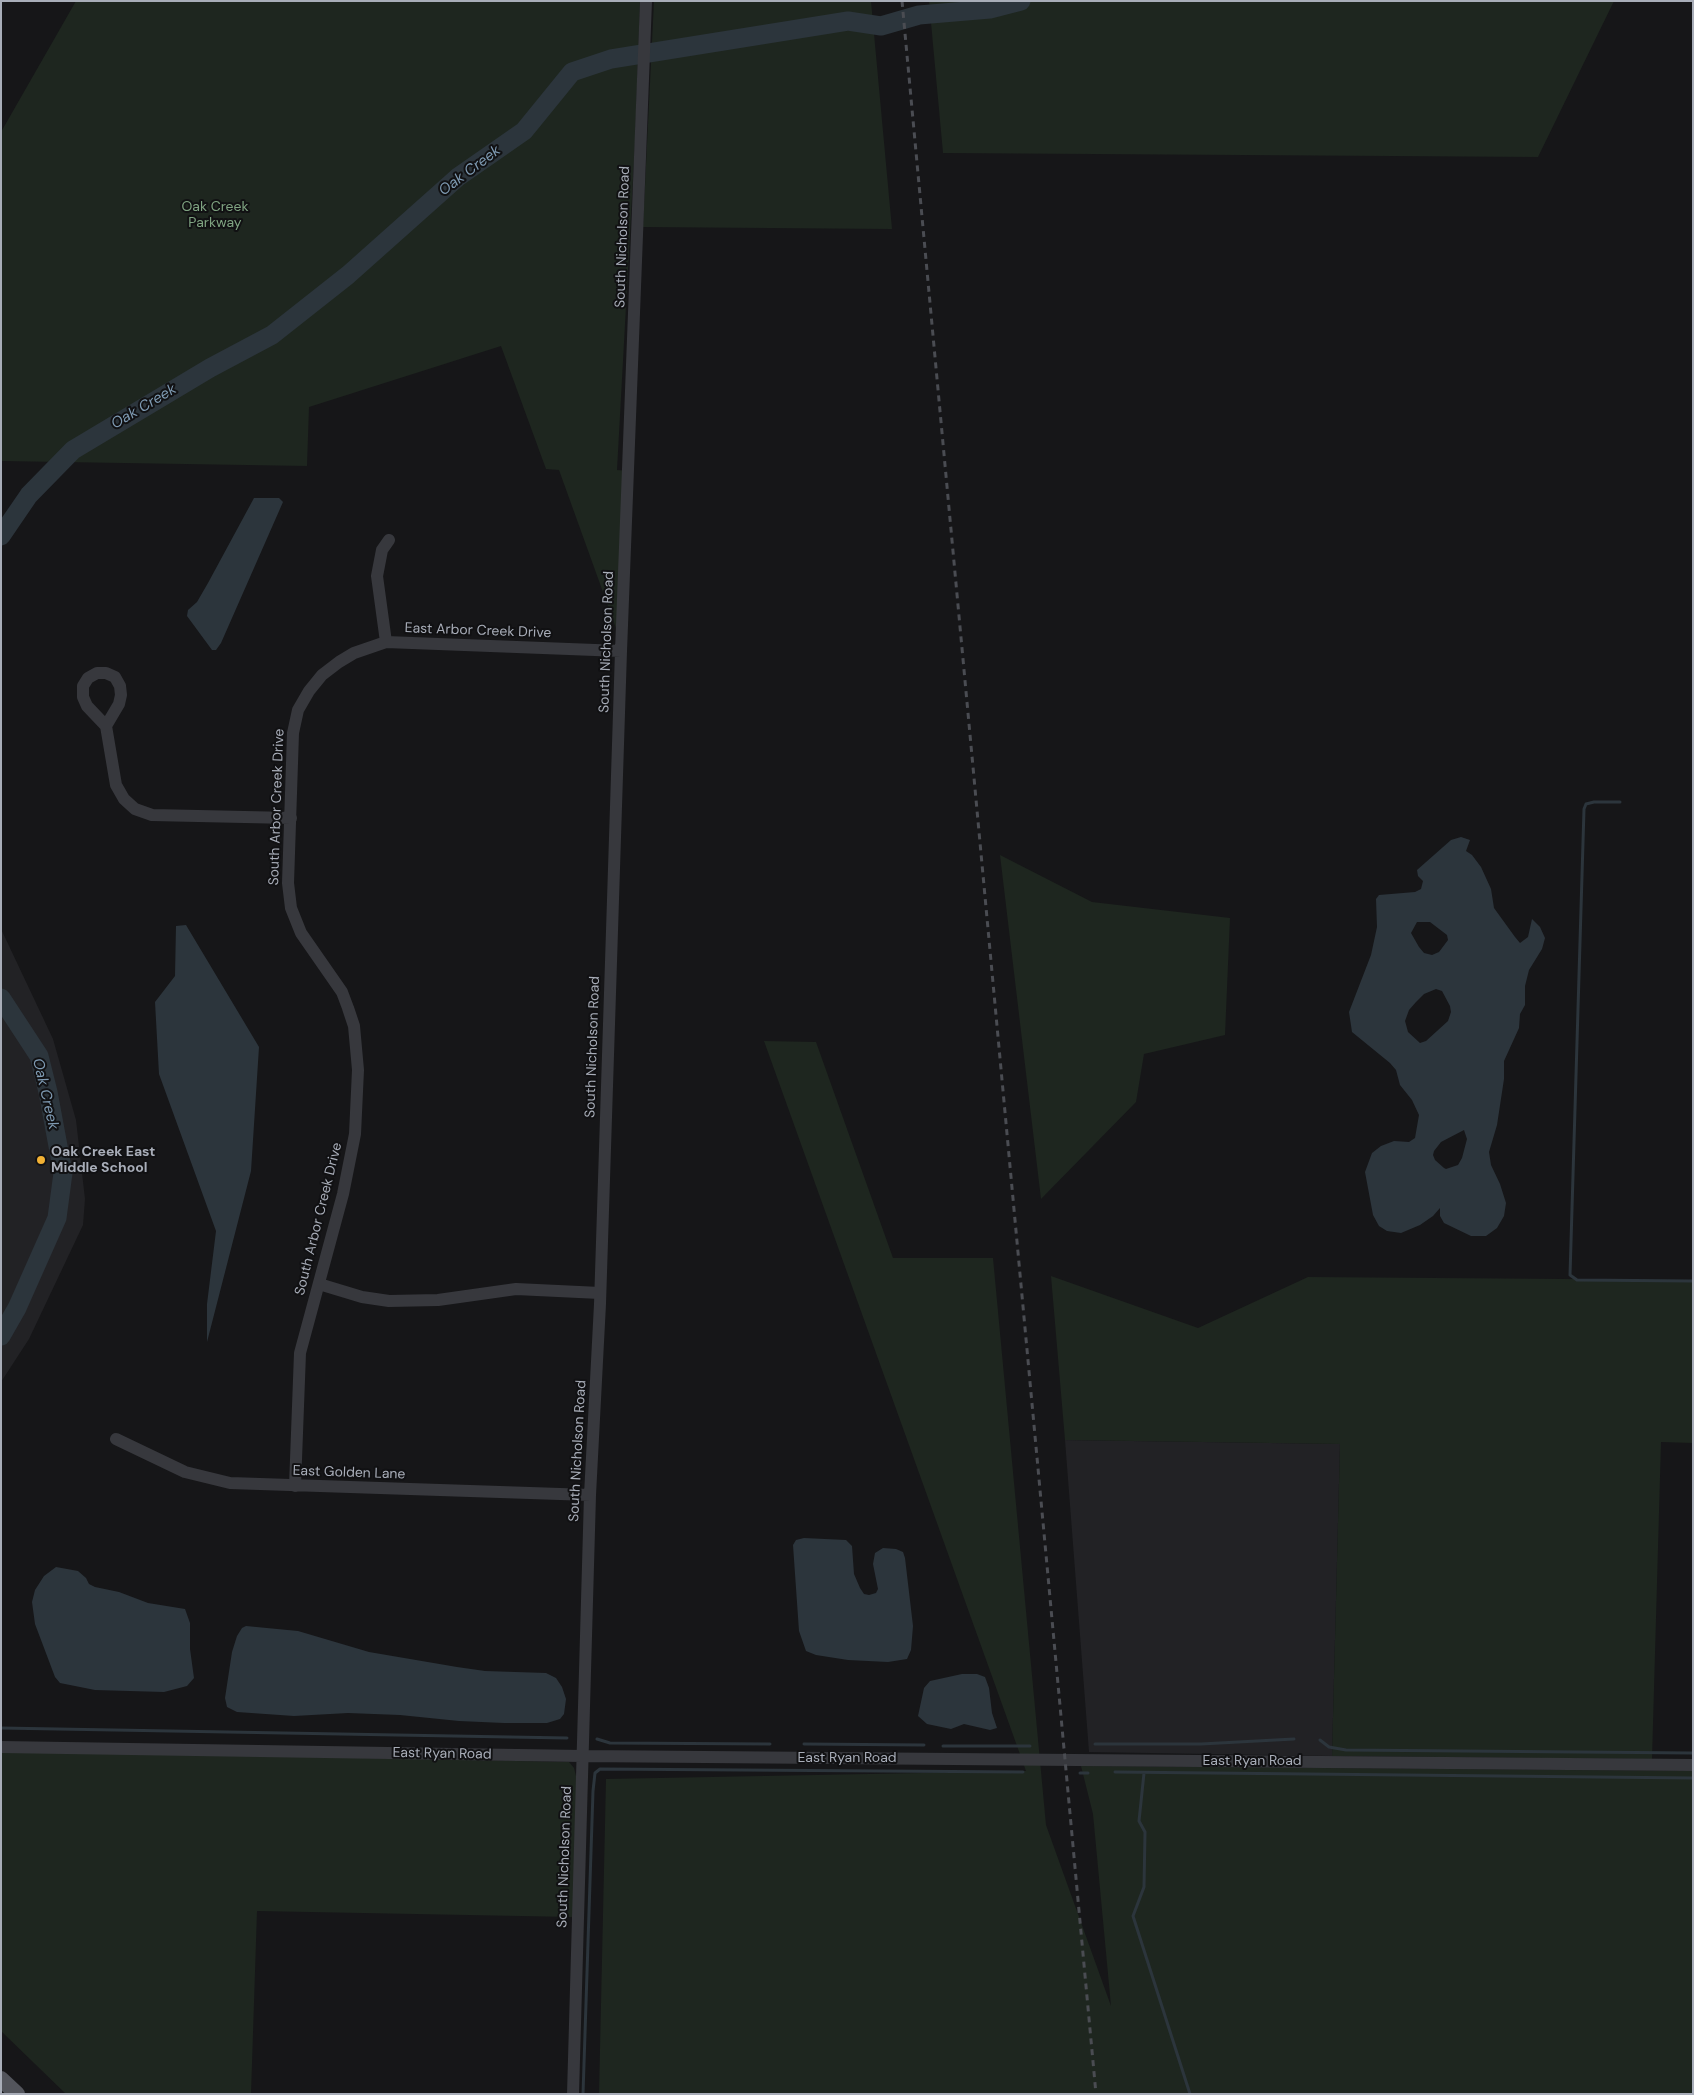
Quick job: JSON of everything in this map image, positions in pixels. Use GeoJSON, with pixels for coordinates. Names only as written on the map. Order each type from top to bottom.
{"type":"FeatureCollection","features":[{"type":"Feature","properties":{"kind":"main road"},"geometry":{"type":"LineString","coordinates":[[1,2079],[17,2094]]}},
{"type":"Feature","properties":{"kind":"street","name":"South Nicholson Road"},"geometry":{"type":"LineString","coordinates":[[573,2094],[590,1495],[600,1293],[621,652],[646,1]]}},
{"type":"Feature","properties":{"kind":"street"},"geometry":{"type":"LineString","coordinates":[[386,642],[377,576],[382,550],[389,540]]}},
{"type":"Feature","properties":{"kind":"street","name":"East Arbor Creek Drive"},"geometry":{"type":"LineString","coordinates":[[338,662],[354,652],[386,642],[621,652]]}},
{"type":"Feature","properties":{"kind":"street","name":"South Arbor Creek Drive"},"geometry":{"type":"LineString","coordinates":[[295,1486],[300,1353],[344,1194],[355,1134],[357,1062],[354,1026],[342,992],[301,933],[292,908],[288,883],[293,733],[298,710],[309,691],[322,675],[338,662]]}},
{"type":"Feature","properties":{"kind":"street"},"geometry":{"type":"LineString","coordinates":[[106,726],[116,785],[124,799],[135,809],[152,815],[291,818]]}},
{"type":"Feature","properties":{"kind":"street"},"geometry":{"type":"LineString","coordinates":[[319,1284],[362,1297],[389,1301],[438,1300],[516,1289],[600,1293]]}},
{"type":"Feature","properties":{"kind":"street","name":"East Golden Lane"},"geometry":{"type":"LineString","coordinates":[[116,1439],[185,1472],[230,1483],[590,1495]]}},
{"type":"Feature","properties":{"kind":"street","name":"East Ryan Road"},"geometry":{"type":"LineString","coordinates":[[1,1747],[582,1756],[1693,1765]]}},
{"type":"Feature","properties":{"kind":"shaded area"},"geometry":{"type":"Polygon","coordinates":[[[254,498],[279,498],[283,502],[221,643],[216,650],[212,650],[187,616],[188,610],[197,602],[254,498]]]}},
{"type":"Feature","properties":{"kind":"shaded area"},"geometry":{"type":"Polygon","coordinates":[[[1461,837],[1470,840],[1466,851],[1472,855],[1481,867],[1491,889],[1494,908],[1520,943],[1528,937],[1532,919],[1540,927],[1545,938],[1542,949],[1529,970],[1525,986],[1525,1005],[1520,1014],[1519,1028],[1504,1061],[1504,1079],[1497,1125],[1489,1152],[1491,1165],[1506,1203],[1504,1216],[1497,1228],[1486,1236],[1471,1236],[1444,1223],[1440,1216],[1440,1208],[1433,1216],[1420,1225],[1401,1233],[1387,1231],[1379,1226],[1373,1215],[1365,1172],[1372,1153],[1381,1146],[1394,1141],[1409,1142],[1415,1138],[1419,1115],[1412,1100],[1400,1085],[1396,1070],[1352,1032],[1349,1012],[1371,955],[1377,927],[1376,899],[1379,895],[1415,892],[1421,889],[1423,881],[1418,876],[1417,870],[1451,840],[1461,837]],[[1417,922],[1411,933],[1419,947],[1424,953],[1432,955],[1439,952],[1448,940],[1447,935],[1430,922],[1417,922]],[[1436,989],[1424,994],[1409,1010],[1405,1021],[1408,1032],[1420,1043],[1426,1041],[1448,1021],[1451,1012],[1442,991],[1436,989]],[[1464,1130],[1441,1142],[1434,1151],[1435,1160],[1446,1169],[1458,1165],[1467,1139],[1464,1130]]]}},
{"type":"Feature","properties":{"kind":"shaded area"},"geometry":{"type":"Polygon","coordinates":[[[186,925],[259,1047],[251,1171],[207,1342],[207,1304],[216,1231],[159,1074],[155,1002],[175,976],[176,926],[186,925]]]}},
{"type":"Feature","properties":{"kind":"shaded area","name":"Oak Creek East Middle School"},"geometry":{"type":"Polygon","coordinates":[[[1,929],[53,1039],[76,1120],[85,1199],[83,1225],[29,1339],[1,1382],[1,929]]]}},
{"type":"Feature","properties":{"kind":"shaded area"},"geometry":{"type":"Polygon","coordinates":[[[1065,1440],[1340,1444],[1332,1756],[1089,1752],[1065,1440]]]}},
{"type":"Feature","properties":{"kind":"shaded area"},"geometry":{"type":"Polygon","coordinates":[[[804,1538],[846,1540],[852,1546],[854,1574],[864,1594],[869,1595],[876,1593],[878,1589],[873,1564],[875,1553],[883,1548],[896,1549],[903,1552],[913,1626],[911,1650],[907,1659],[888,1662],[848,1660],[816,1655],[806,1651],[799,1631],[793,1545],[796,1540],[804,1538]]]}},
{"type":"Feature","properties":{"kind":"shaded area"},"geometry":{"type":"Polygon","coordinates":[[[56,1567],[78,1571],[86,1578],[89,1584],[95,1587],[119,1592],[148,1603],[185,1609],[190,1623],[190,1649],[194,1678],[187,1686],[164,1692],[95,1690],[60,1683],[55,1677],[35,1624],[32,1602],[35,1590],[44,1576],[56,1567]]]}},
{"type":"Feature","properties":{"kind":"shaded area"},"geometry":{"type":"Polygon","coordinates":[[[246,1626],[298,1631],[369,1652],[457,1667],[485,1671],[546,1673],[556,1678],[562,1687],[566,1699],[564,1714],[560,1719],[547,1723],[504,1723],[400,1715],[348,1713],[294,1716],[237,1712],[227,1707],[225,1698],[232,1652],[237,1636],[242,1628],[246,1626]]]}},
{"type":"Feature","properties":{"kind":"shaded area"},"geometry":{"type":"Polygon","coordinates":[[[962,1674],[977,1674],[985,1677],[997,1728],[990,1730],[964,1724],[951,1729],[927,1724],[918,1716],[924,1688],[930,1681],[962,1674]]]}},
{"type":"Feature","properties":{"kind":"green space","name":"Oak Creek Parkway"},"geometry":{"type":"Polygon","coordinates":[[[76,1],[640,1],[635,142],[617,470],[630,471],[617,631],[559,470],[546,469],[501,346],[309,407],[307,466],[1,461],[1,132],[76,1]]]}},
{"type":"Feature","properties":{"kind":"green space"},"geometry":{"type":"Polygon","coordinates":[[[654,1],[871,1],[892,229],[643,227],[654,1]]]}},
{"type":"Feature","properties":{"kind":"green space"},"geometry":{"type":"Polygon","coordinates":[[[929,1],[1614,1],[1538,157],[943,153],[929,1]]]}},
{"type":"Feature","properties":{"kind":"green space"},"geometry":{"type":"Polygon","coordinates":[[[1000,855],[1092,902],[1230,918],[1225,1035],[1144,1054],[1136,1102],[1041,1199],[1000,855]]]}},
{"type":"Feature","properties":{"kind":"green space"},"geometry":{"type":"Polygon","coordinates":[[[764,1041],[816,1042],[893,1258],[993,1258],[1046,1825],[1111,2006],[1093,1814],[1081,1766],[1693,1771],[1693,2094],[599,2094],[606,1779],[1026,1771],[764,1041]]]}},
{"type":"Feature","properties":{"kind":"green space"},"geometry":{"type":"Polygon","coordinates":[[[1051,1276],[1198,1328],[1308,1277],[1693,1280],[1693,1443],[1661,1442],[1652,1759],[1332,1756],[1340,1444],[1065,1440],[1051,1276]]]}},
{"type":"Feature","properties":{"kind":"green space"},"geometry":{"type":"Polygon","coordinates":[[[1,1751],[569,1762],[574,1768],[577,1780],[573,1917],[257,1911],[251,2094],[66,2094],[1,2031],[1,1751]]]}},
{"type":"Feature","properties":{"kind":"waterway","name":"Oak Creek"},"geometry":{"type":"LineString","coordinates":[[1,536],[29,495],[73,450],[210,368],[272,335],[348,275],[458,177],[524,131],[572,72],[611,59],[848,21],[881,26],[919,15],[990,9],[1021,1]]}},
{"type":"Feature","properties":{"kind":"waterway"},"geometry":{"type":"LineString","coordinates":[[1620,802],[1594,802],[1586,804],[1584,809],[1570,1275],[1577,1280],[1693,1281]]}},
{"type":"Feature","properties":{"kind":"waterway","name":"Oak Creek"},"geometry":{"type":"LineString","coordinates":[[1,998],[39,1056],[48,1092],[63,1173],[57,1218],[17,1308],[1,1336]]}},
{"type":"Feature","properties":{"kind":"waterway"},"geometry":{"type":"LineString","coordinates":[[1,1728],[567,1738]]}},
{"type":"Feature","properties":{"kind":"waterway"},"geometry":{"type":"LineString","coordinates":[[597,1739],[610,1743],[770,1744]]}},
{"type":"Feature","properties":{"kind":"waterway"},"geometry":{"type":"LineString","coordinates":[[1095,1744],[1201,1744],[1294,1739]]}},
{"type":"Feature","properties":{"kind":"waterway"},"geometry":{"type":"LineString","coordinates":[[1320,1740],[1329,1747],[1346,1750],[1693,1753]]}},
{"type":"Feature","properties":{"kind":"waterway"},"geometry":{"type":"LineString","coordinates":[[804,1744],[924,1745]]}},
{"type":"Feature","properties":{"kind":"waterway"},"geometry":{"type":"LineString","coordinates":[[943,1746],[1030,1746]]}},
{"type":"Feature","properties":{"kind":"waterway"},"geometry":{"type":"LineString","coordinates":[[583,2094],[593,1791],[595,1773],[600,1769],[1023,1772]]}},
{"type":"Feature","properties":{"kind":"waterway"},"geometry":{"type":"LineString","coordinates":[[1115,1772],[1693,1778]]}},
{"type":"Feature","properties":{"kind":"waterway"},"geometry":{"type":"LineString","coordinates":[[1080,1773],[1088,1773]]}},
{"type":"Feature","properties":{"kind":"waterway"},"geometry":{"type":"LineString","coordinates":[[1144,1773],[1139,1821],[1145,1832],[1144,1887],[1133,1916],[1190,2094]]}},
{"type":"Feature","properties":{"kind":"railway"},"geometry":{"type":"LineString","coordinates":[[902,1],[1096,2094]]}},
{"type":"Feature","properties":{"kind":"place","name":"Oak Creek East Middle School"},"geometry":{"type":"Point","coordinates":[41,1160]}}]}
